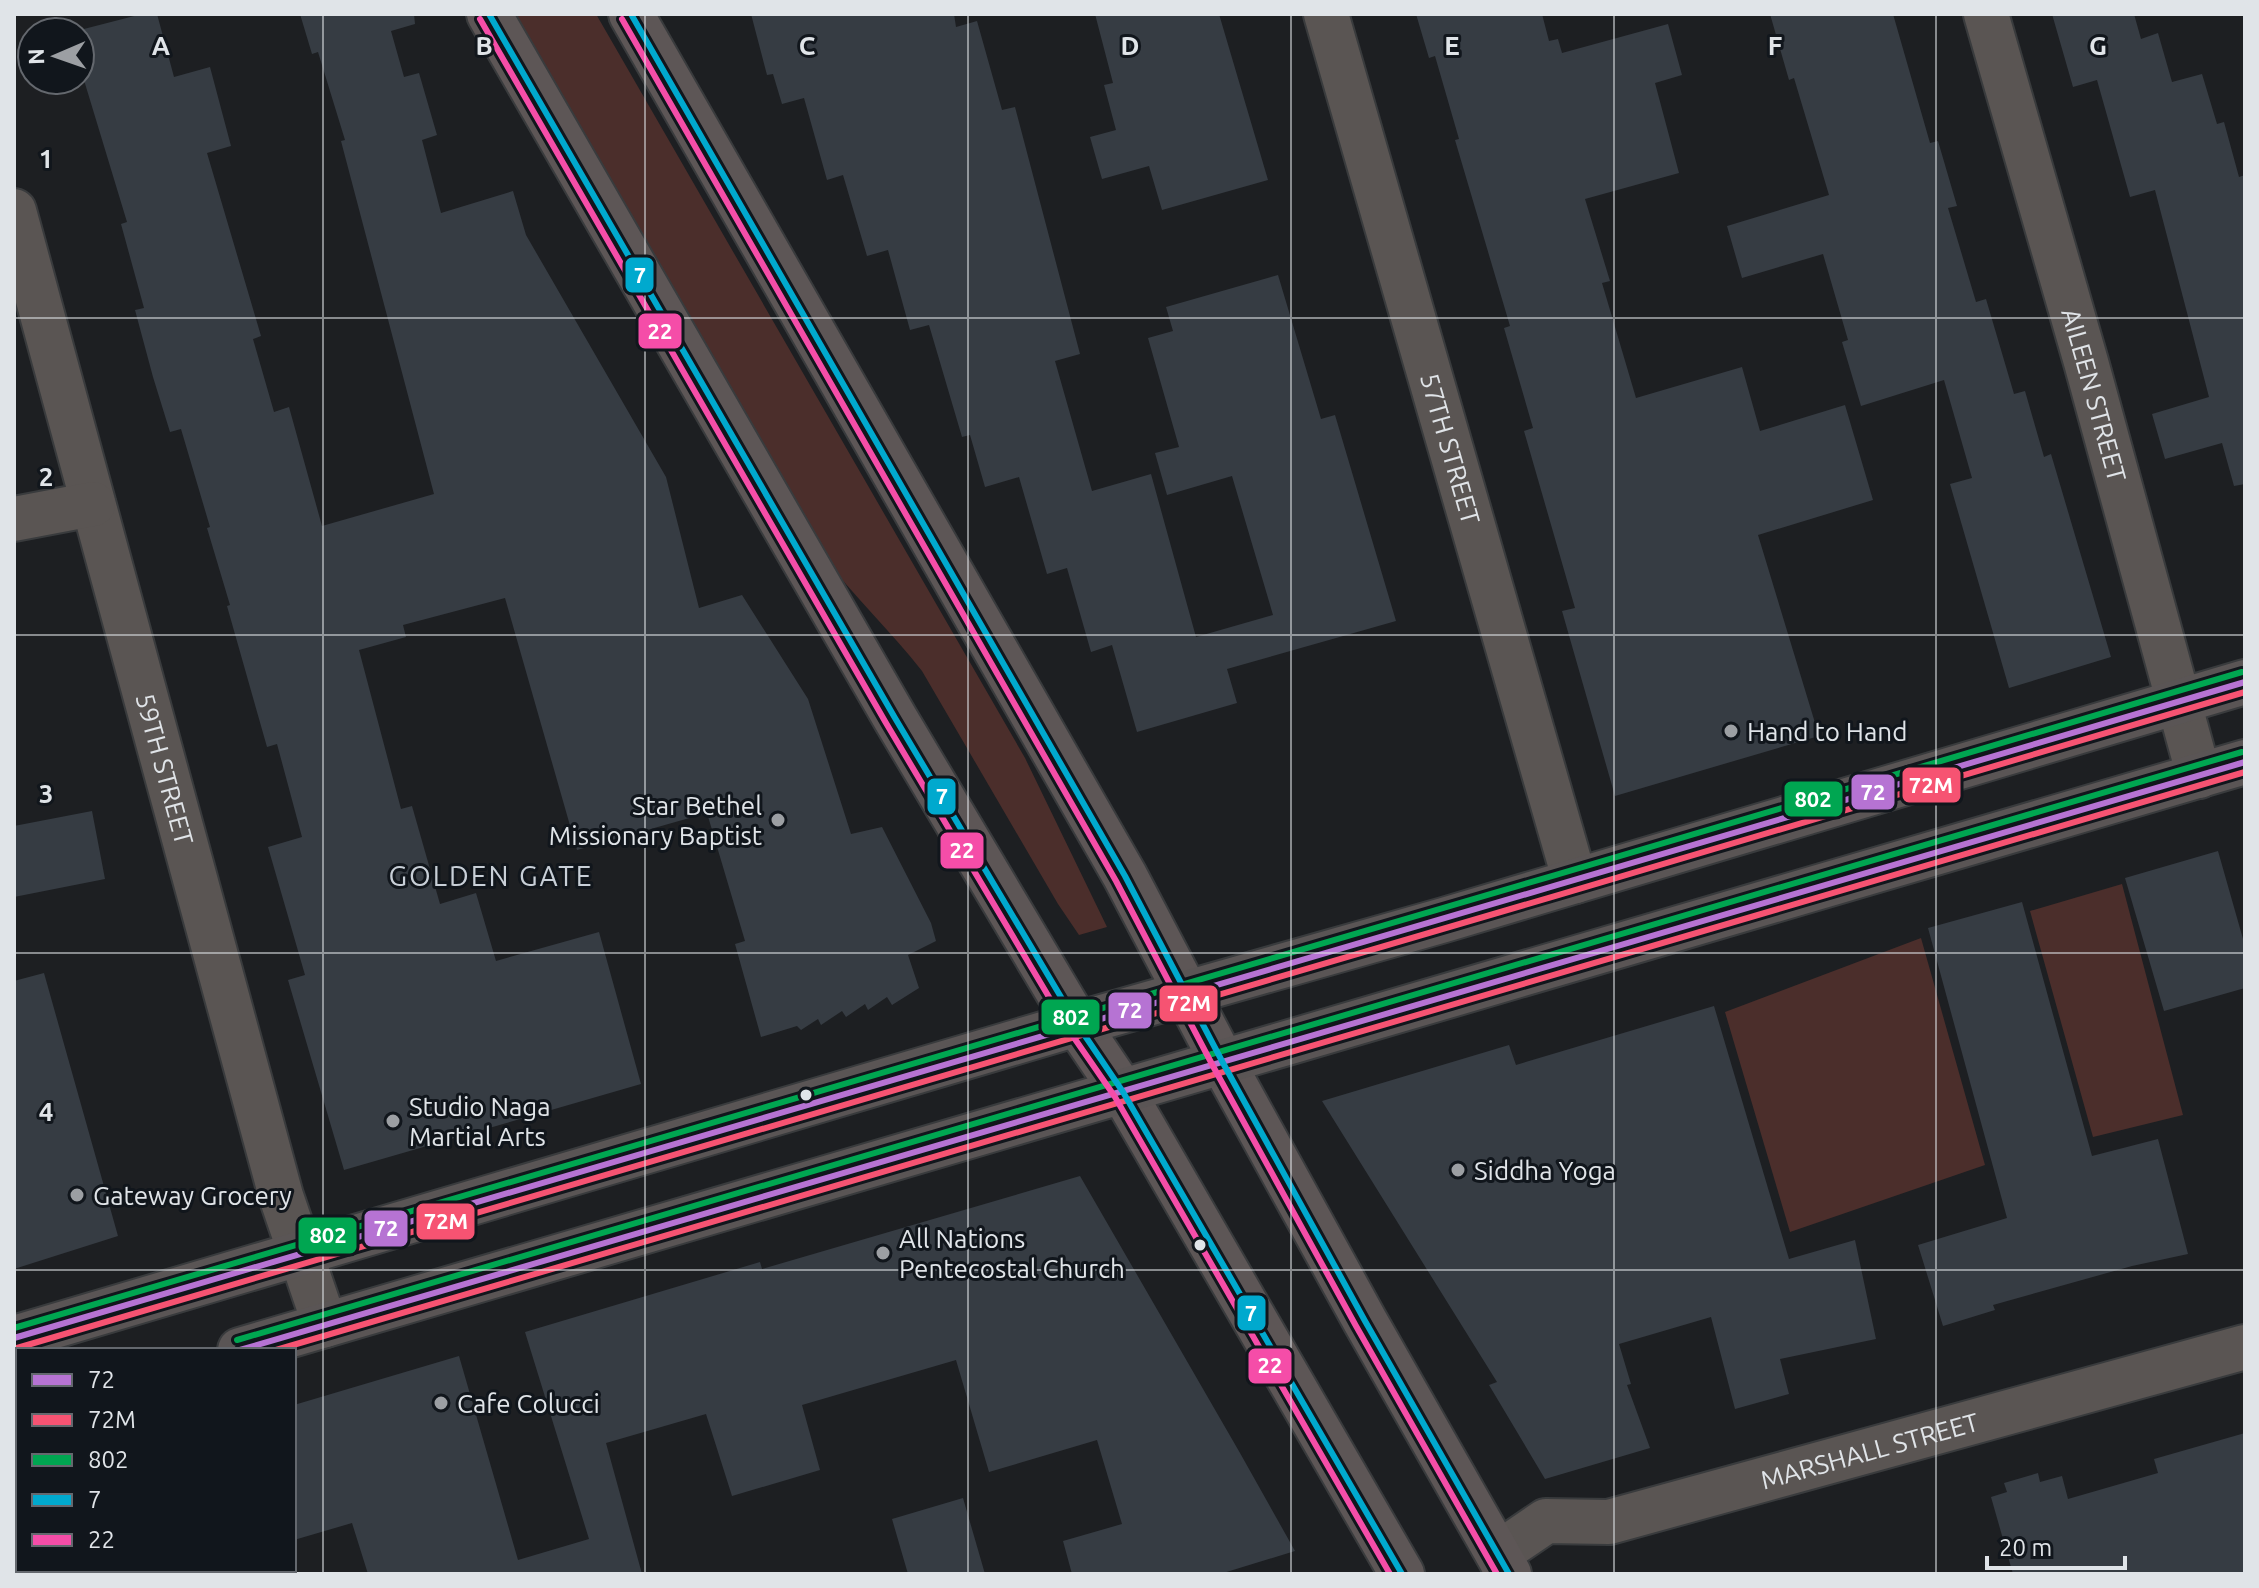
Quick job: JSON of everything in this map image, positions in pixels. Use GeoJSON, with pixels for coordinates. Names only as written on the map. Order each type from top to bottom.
{"type":"FeatureCollection","features":[{"type":"Feature","properties":{"kind":"main road"},"geometry":{"type":"LineString","coordinates":[[489,14],[882,694],[1077,1024],[1123,1092],[1402,1574]]}},
{"type":"Feature","properties":{"kind":"main road"},"geometry":{"type":"LineString","coordinates":[[631,14],[1125,876],[1223,1063],[1365,1321],[1504,1563]]}},
{"type":"Feature","properties":{"kind":"main road"},"geometry":{"type":"LineString","coordinates":[[14,1338],[2245,682]]}},
{"type":"Feature","properties":{"kind":"main road"},"geometry":{"type":"LineString","coordinates":[[247,1348],[2245,762]]}},
{"type":"Feature","properties":{"kind":"street","name":"57TH STREET"},"geometry":{"type":"LineString","coordinates":[[1326,14],[1575,881]]}},
{"type":"Feature","properties":{"kind":"street","name":"AILEEN STREET"},"geometry":{"type":"LineString","coordinates":[[1986,14],[2086,362],[2199,776]]}},
{"type":"Feature","properties":{"kind":"street","name":"59TH STREET"},"geometry":{"type":"LineString","coordinates":[[14,211],[281,1196],[325,1325]]}},
{"type":"Feature","properties":{"kind":"street"},"geometry":{"type":"LineString","coordinates":[[14,519],[93,504]]}},
{"type":"Feature","properties":{"kind":"street","name":"MARSHALL STREET"},"geometry":{"type":"LineString","coordinates":[[1504,1563],[1546,1521],[1609,1522],[2245,1347]]}},
{"type":"Feature","properties":{"kind":"shaded area"},"geometry":{"type":"Polygon","coordinates":[[[511,14],[596,14],[1025,758],[1107,927],[1079,935],[922,671],[824,557],[511,14]]]}},
{"type":"Feature","properties":{"kind":"shaded area"},"geometry":{"type":"Polygon","coordinates":[[[2122,884],[2183,1115],[2093,1137],[2030,911],[2122,884]]]}},
{"type":"Feature","properties":{"kind":"shaded area"},"geometry":{"type":"Polygon","coordinates":[[[1921,938],[1985,1165],[1790,1232],[1725,1012],[1921,938]]]}},
{"type":"Feature","properties":{"kind":"building"},"geometry":{"type":"Polygon","coordinates":[[[142,14],[157,14],[174,77],[210,67],[231,146],[207,153],[261,336],[253,339],[274,412],[289,407],[322,526],[434,494],[341,141],[345,140],[318,52],[312,54],[300,14],[414,14],[415,24],[391,31],[404,77],[419,73],[437,135],[422,140],[441,213],[513,191],[526,235],[666,477],[699,608],[742,595],[808,699],[851,834],[882,827],[931,923],[936,941],[908,955],[919,988],[892,1005],[887,997],[868,1010],[865,1004],[846,1017],[842,1011],[821,1025],[818,1019],[801,1030],[797,1026],[761,1037],[735,944],[745,941],[707,813],[577,850],[505,598],[403,625],[406,637],[359,650],[401,809],[412,806],[440,904],[476,893],[496,961],[599,932],[641,1084],[344,1170],[288,980],[305,975],[268,847],[302,837],[277,744],[267,747],[227,606],[230,605],[207,528],[210,527],[181,429],[170,432],[135,310],[144,308],[121,224],[127,222],[89,96],[96,96],[96,26],[142,14]]]}},
{"type":"Feature","properties":{"kind":"building"},"geometry":{"type":"Polygon","coordinates":[[[751,14],[954,14],[956,27],[977,21],[1002,110],[1015,107],[1080,354],[1055,361],[1092,491],[1151,474],[1196,637],[1273,615],[1232,476],[1167,495],[1155,453],[1179,447],[1148,338],[1173,331],[1166,307],[1278,275],[1321,419],[1335,415],[1396,621],[1227,669],[1237,703],[1137,732],[1112,645],[1091,652],[1067,568],[1047,574],[1019,477],[985,487],[970,435],[962,437],[929,325],[910,330],[888,250],[867,256],[843,175],[827,180],[804,98],[782,104],[773,74],[767,75],[751,14]]]}},
{"type":"Feature","properties":{"kind":"building"},"geometry":{"type":"Polygon","coordinates":[[[1095,14],[1219,14],[1268,180],[1162,210],[1149,166],[1102,179],[1090,137],[1116,130],[1104,85],[1113,83],[1095,14]]]}},
{"type":"Feature","properties":{"kind":"building"},"geometry":{"type":"Polygon","coordinates":[[[1416,14],[1542,14],[1549,41],[1558,39],[1562,53],[1668,24],[1682,75],[1655,83],[1679,173],[1585,199],[1610,281],[1602,283],[1636,398],[1742,367],[1760,431],[1845,405],[1873,500],[1758,535],[1819,736],[1615,796],[1562,611],[1575,608],[1524,431],[1533,428],[1504,328],[1510,326],[1455,140],[1459,139],[1435,56],[1429,58],[1416,14]]]}},
{"type":"Feature","properties":{"kind":"building"},"geometry":{"type":"Polygon","coordinates":[[[1770,14],[1893,14],[1930,143],[1938,141],[1957,206],[1948,208],[1976,302],[1986,299],[2014,394],[2025,391],[2044,457],[2051,454],[2111,657],[2009,688],[1950,484],[1972,478],[1944,380],[1861,406],[1842,342],[1848,340],[1823,254],[1742,278],[1727,226],[1829,195],[1794,78],[1789,80],[1770,14]]]}},
{"type":"Feature","properties":{"kind":"building"},"geometry":{"type":"Polygon","coordinates":[[[2052,14],[2134,14],[2141,39],[2158,33],[2172,82],[2202,74],[2217,124],[2224,122],[2239,177],[2245,175],[2245,484],[2234,486],[2222,443],[2165,459],[2152,414],[2209,397],[2155,190],[2130,197],[2097,80],[2073,87],[2052,14]]]}},
{"type":"Feature","properties":{"kind":"building"},"geometry":{"type":"Polygon","coordinates":[[[92,811],[105,879],[14,897],[14,826],[92,811]]]}},
{"type":"Feature","properties":{"kind":"building"},"geometry":{"type":"Polygon","coordinates":[[[2218,851],[2245,946],[2245,988],[2164,1011],[2125,878],[2218,851]]]}},
{"type":"Feature","properties":{"kind":"building"},"geometry":{"type":"Polygon","coordinates":[[[2022,902],[2092,1156],[2158,1139],[2188,1254],[2132,1266],[1993,1305],[1995,1310],[1943,1326],[1918,1245],[2007,1218],[1928,928],[2022,902]]]}},
{"type":"Feature","properties":{"kind":"building"},"geometry":{"type":"Polygon","coordinates":[[[44,973],[118,1236],[14,1269],[14,981],[44,973]]]}},
{"type":"Feature","properties":{"kind":"building"},"geometry":{"type":"Polygon","coordinates":[[[1714,1006],[1789,1259],[1855,1240],[1876,1339],[1780,1359],[1789,1394],[1735,1409],[1711,1317],[1619,1344],[1631,1384],[1627,1385],[1650,1448],[1545,1479],[1489,1385],[1497,1382],[1322,1101],[1509,1045],[1516,1065],[1714,1006]]]}},
{"type":"Feature","properties":{"kind":"building"},"geometry":{"type":"Polygon","coordinates":[[[1080,1176],[1295,1551],[1220,1574],[1072,1574],[1063,1541],[1122,1524],[1097,1440],[989,1472],[956,1360],[802,1405],[820,1470],[732,1496],[706,1414],[606,1443],[642,1574],[368,1574],[352,1523],[296,1539],[296,1404],[459,1356],[518,1560],[589,1539],[525,1332],[760,1262],[762,1269],[1080,1176]]]}},
{"type":"Feature","properties":{"kind":"building"},"geometry":{"type":"Polygon","coordinates":[[[2245,1433],[2245,1574],[2013,1574],[1991,1497],[2007,1492],[2004,1483],[2038,1473],[2040,1482],[2062,1476],[2068,1499],[2158,1473],[2154,1459],[2245,1433]]]}},
{"type":"Feature","properties":{"kind":"building"},"geometry":{"type":"Polygon","coordinates":[[[963,1498],[985,1574],[908,1574],[892,1519],[963,1498]]]}},
{"type":"Feature","properties":{"kind":"transit line","name":"7"},"geometry":{"type":"LineString","coordinates":[[489,14],[895,718],[1077,1024],[1123,1092],[1402,1574]]}},
{"type":"Feature","properties":{"kind":"transit line","name":"7"},"geometry":{"type":"LineString","coordinates":[[631,14],[1125,876],[1223,1063],[1509,1574]]}},
{"type":"Feature","properties":{"kind":"transit line","name":"22"},"geometry":{"type":"LineString","coordinates":[[480,19],[886,723],[1068,1029],[1115,1097],[1390,1574]]}},
{"type":"Feature","properties":{"kind":"transit line","name":"22"},"geometry":{"type":"LineString","coordinates":[[622,19],[1116,881],[1214,1068],[1497,1574]]}},
{"type":"Feature","properties":{"kind":"transit line","name":"802"},"geometry":{"type":"LineString","coordinates":[[14,1328],[2242,672]]}},
{"type":"Feature","properties":{"kind":"transit line","name":"72"},"geometry":{"type":"LineString","coordinates":[[14,1338],[2245,682]]}},
{"type":"Feature","properties":{"kind":"transit line","name":"72M"},"geometry":{"type":"LineString","coordinates":[[17,1348],[2245,692]]}},
{"type":"Feature","properties":{"kind":"transit line","name":"802"},"geometry":{"type":"LineString","coordinates":[[237,1340],[2242,752]]}},
{"type":"Feature","properties":{"kind":"transit line","name":"72"},"geometry":{"type":"LineString","coordinates":[[247,1348],[2245,762]]}},
{"type":"Feature","properties":{"kind":"transit line","name":"72M"},"geometry":{"type":"LineString","coordinates":[[283,1348],[2245,772]]}},
{"type":"Feature","properties":{"kind":"place","name":"Hand to Hand"},"geometry":{"type":"Point","coordinates":[1731,731]}},
{"type":"Feature","properties":{"kind":"place","name":"Star Bethel Missionary Baptist"},"geometry":{"type":"Point","coordinates":[778,820]}},
{"type":"Feature","properties":{"kind":"place","name":"Studio Naga Martial Arts"},"geometry":{"type":"Point","coordinates":[393,1121]}},
{"type":"Feature","properties":{"kind":"place","name":"Siddha Yoga"},"geometry":{"type":"Point","coordinates":[1458,1170]}},
{"type":"Feature","properties":{"kind":"place","name":"Gateway Grocery"},"geometry":{"type":"Point","coordinates":[77,1195]}},
{"type":"Feature","properties":{"kind":"place","name":"All Nations Pentecostal Church"},"geometry":{"type":"Point","coordinates":[883,1253]}},
{"type":"Feature","properties":{"kind":"place","name":"Cafe Colucci"},"geometry":{"type":"Point","coordinates":[441,1403]}},
{"type":"Feature","properties":{"kind":"district","name":"GOLDEN GATE"},"geometry":{"type":"Point","coordinates":[491,875]}}]}
